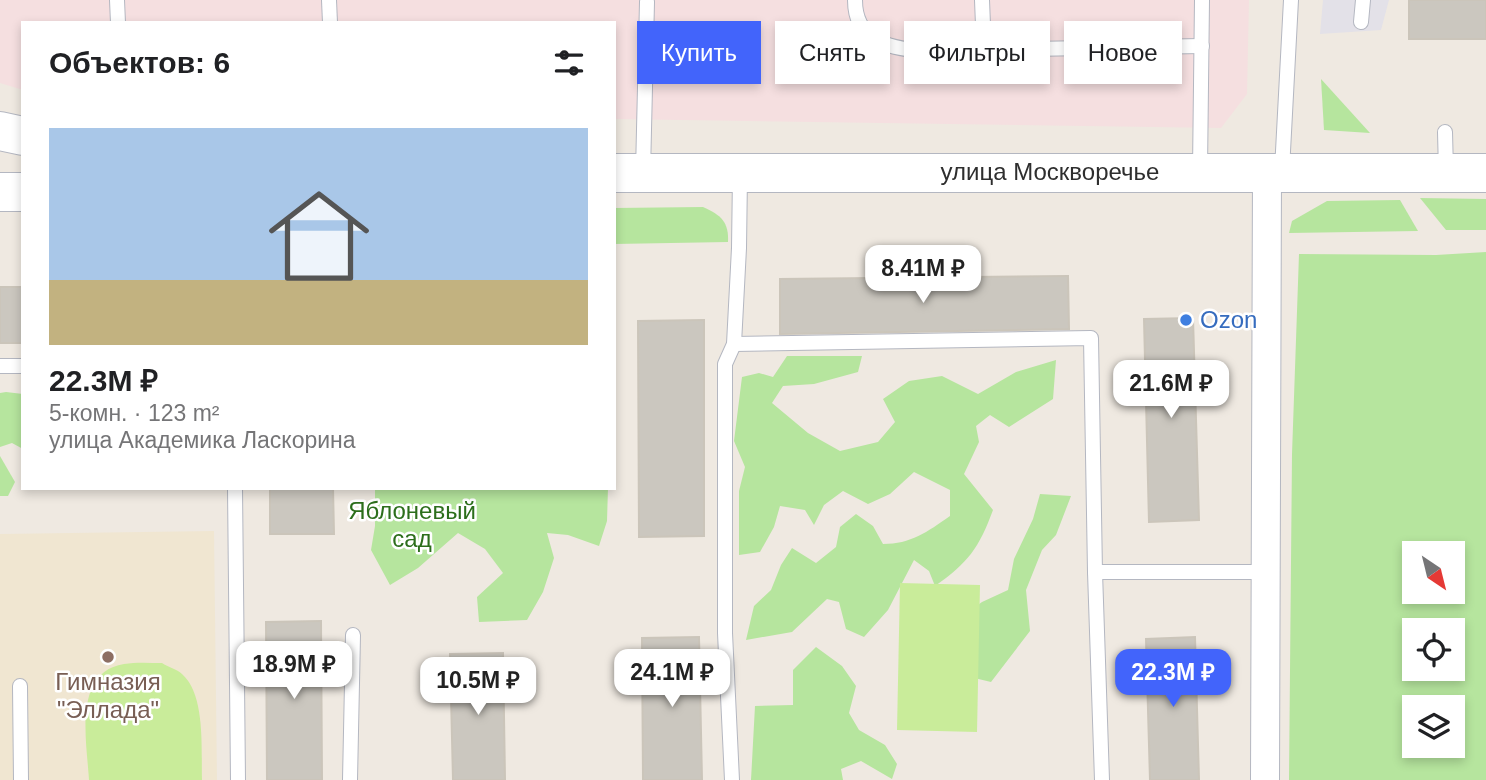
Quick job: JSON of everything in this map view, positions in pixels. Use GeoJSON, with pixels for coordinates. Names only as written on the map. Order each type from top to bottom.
{"type":"FeatureCollection","features":[{"type":"Feature","properties":{"kind":"main road"},"geometry":{"type":"LineString","coordinates":[[0,131],[21,136]]}},
{"type":"Feature","properties":{"kind":"main road","name":"улица Москворечье"},"geometry":{"type":"LineString","coordinates":[[629,173],[1486,173]]}},
{"type":"Feature","properties":{"kind":"main road"},"geometry":{"type":"LineString","coordinates":[[0,192],[21,192]]}},
{"type":"Feature","properties":{"kind":"street"},"geometry":{"type":"LineString","coordinates":[[1265,780],[1265,572],[1275,173]]}},
{"type":"Feature","properties":{"kind":"lane"},"geometry":{"type":"LineString","coordinates":[[117,0],[118,21]]}},
{"type":"Feature","properties":{"kind":"lane"},"geometry":{"type":"LineString","coordinates":[[330,0],[330,21]]}},
{"type":"Feature","properties":{"kind":"lane"},"geometry":{"type":"LineString","coordinates":[[855,0],[855,11],[862,29],[874,39],[904,49]]}},
{"type":"Feature","properties":{"kind":"lane"},"geometry":{"type":"LineString","coordinates":[[982,0],[983,21]]}},
{"type":"Feature","properties":{"kind":"lane"},"geometry":{"type":"LineString","coordinates":[[1200,172],[1202,0]]}},
{"type":"Feature","properties":{"kind":"lane"},"geometry":{"type":"LineString","coordinates":[[1275,173],[1291,0]]}},
{"type":"Feature","properties":{"kind":"lane"},"geometry":{"type":"LineString","coordinates":[[1361,22],[1363,0]]}},
{"type":"Feature","properties":{"kind":"lane"},"geometry":{"type":"LineString","coordinates":[[629,173],[647,2]]}},
{"type":"Feature","properties":{"kind":"lane"},"geometry":{"type":"LineString","coordinates":[[1050,49],[1202,46]]}},
{"type":"Feature","properties":{"kind":"lane"},"geometry":{"type":"LineString","coordinates":[[1445,132],[1446,173]]}},
{"type":"Feature","properties":{"kind":"lane"},"geometry":{"type":"LineString","coordinates":[[732,780],[725,633],[725,364],[734,344],[740,173]]}},
{"type":"Feature","properties":{"kind":"lane"},"geometry":{"type":"LineString","coordinates":[[734,344],[1091,338],[1102,780]]}},
{"type":"Feature","properties":{"kind":"lane"},"geometry":{"type":"LineString","coordinates":[[0,366],[21,366]]}},
{"type":"Feature","properties":{"kind":"lane"},"geometry":{"type":"LineString","coordinates":[[235,490],[238,780]]}},
{"type":"Feature","properties":{"kind":"lane"},"geometry":{"type":"LineString","coordinates":[[1095,572],[1265,572]]}},
{"type":"Feature","properties":{"kind":"lane"},"geometry":{"type":"LineString","coordinates":[[350,780],[353,635]]}},
{"type":"Feature","properties":{"kind":"lane"},"geometry":{"type":"LineString","coordinates":[[20,686],[21,780]]}},
{"type":"Feature","properties":{"kind":"shaded area"},"geometry":{"type":"Polygon","coordinates":[[[0,0],[1249,0],[1247,94],[1221,128],[616,119],[616,21],[21,21],[21,89],[0,83],[0,0]]]}},
{"type":"Feature","properties":{"kind":"shaded area"},"geometry":{"type":"Polygon","coordinates":[[[1323,0],[1389,0],[1381,30],[1320,34],[1323,0]]]}},
{"type":"Feature","properties":{"kind":"shaded area","name":"Гимназия \"Эллада\""},"geometry":{"type":"Polygon","coordinates":[[[214,531],[217,780],[0,780],[0,534],[214,531]]]}},
{"type":"Feature","properties":{"kind":"green space"},"geometry":{"type":"Polygon","coordinates":[[[1321,79],[1370,133],[1324,130],[1321,79]]]}},
{"type":"Feature","properties":{"kind":"green space"},"geometry":{"type":"Polygon","coordinates":[[[1420,198],[1486,199],[1486,230],[1446,230],[1420,198]]]}},
{"type":"Feature","properties":{"kind":"green space"},"geometry":{"type":"Polygon","coordinates":[[[1400,200],[1418,231],[1289,233],[1292,221],[1327,201],[1400,200]]]}},
{"type":"Feature","properties":{"kind":"green space"},"geometry":{"type":"Polygon","coordinates":[[[703,207],[723,220],[728,242],[616,244],[616,208],[703,207]]]}},
{"type":"Feature","properties":{"kind":"green space"},"geometry":{"type":"Polygon","coordinates":[[[1486,252],[1486,780],[1289,780],[1292,454],[1299,254],[1436,255],[1486,252]]]}},
{"type":"Feature","properties":{"kind":"green space"},"geometry":{"type":"Polygon","coordinates":[[[787,356],[862,356],[858,372],[814,384],[783,386],[772,403],[808,433],[840,451],[878,442],[895,422],[883,399],[909,381],[942,376],[978,394],[1016,372],[1056,360],[1053,399],[1009,427],[990,415],[976,426],[979,442],[964,474],[993,510],[983,535],[971,554],[935,586],[929,571],[914,560],[888,610],[864,637],[846,629],[839,602],[827,599],[792,632],[746,640],[754,606],[771,590],[781,565],[792,548],[816,563],[836,547],[840,527],[856,514],[873,526],[883,544],[902,542],[926,532],[950,516],[950,490],[914,472],[890,494],[868,504],[843,491],[824,505],[814,525],[805,510],[780,506],[774,527],[760,552],[739,555],[739,491],[745,467],[734,441],[742,377],[759,373],[773,377],[787,356]]]}},
{"type":"Feature","properties":{"kind":"green space"},"geometry":{"type":"Polygon","coordinates":[[[0,393],[21,394],[21,448],[12,443],[0,447],[0,393]]]}},
{"type":"Feature","properties":{"kind":"green space"},"geometry":{"type":"Polygon","coordinates":[[[0,456],[15,482],[8,496],[0,496],[0,456]]]}},
{"type":"Feature","properties":{"kind":"green space","name":"Яблоневый сад"},"geometry":{"type":"Polygon","coordinates":[[[375,490],[608,490],[607,521],[599,546],[568,535],[547,533],[554,558],[543,592],[527,620],[479,622],[477,597],[503,573],[485,549],[458,533],[418,568],[390,585],[371,550],[375,526],[375,490]]]}},
{"type":"Feature","properties":{"kind":"green space"},"geometry":{"type":"Polygon","coordinates":[[[1040,494],[1071,496],[1056,535],[1042,550],[1026,590],[1030,631],[991,682],[966,676],[959,619],[982,602],[1008,590],[1014,559],[1033,519],[1040,494]]]}},
{"type":"Feature","properties":{"kind":"green space"},"geometry":{"type":"Polygon","coordinates":[[[900,583],[980,585],[977,732],[897,730],[900,583]]]}},
{"type":"Feature","properties":{"kind":"green space"},"geometry":{"type":"Polygon","coordinates":[[[816,647],[842,666],[856,686],[849,713],[859,730],[885,745],[897,764],[892,779],[861,761],[841,769],[843,780],[751,780],[755,706],[793,705],[793,670],[816,647]]]}},
{"type":"Feature","properties":{"kind":"green space"},"geometry":{"type":"Polygon","coordinates":[[[162,663],[182,674],[195,695],[201,724],[202,780],[89,780],[86,711],[96,680],[107,670],[124,664],[162,663]]]}},
{"type":"Feature","properties":{"kind":"building"},"geometry":{"type":"Polygon","coordinates":[[[1409,0],[1486,0],[1486,39],[1409,39],[1409,0]]]}},
{"type":"Feature","properties":{"kind":"building"},"geometry":{"type":"Polygon","coordinates":[[[1068,276],[1069,329],[780,334],[780,279],[1068,276]]]}},
{"type":"Feature","properties":{"kind":"building"},"geometry":{"type":"Polygon","coordinates":[[[0,287],[21,287],[21,343],[0,343],[0,287]]]}},
{"type":"Feature","properties":{"kind":"building"},"geometry":{"type":"Polygon","coordinates":[[[1193,318],[1199,520],[1149,522],[1144,319],[1193,318]]]}},
{"type":"Feature","properties":{"kind":"building"},"geometry":{"type":"Polygon","coordinates":[[[704,320],[704,536],[639,537],[638,321],[704,320]]]}},
{"type":"Feature","properties":{"kind":"building"},"geometry":{"type":"Polygon","coordinates":[[[270,490],[333,490],[334,534],[270,534],[270,490]]]}},
{"type":"Feature","properties":{"kind":"building"},"geometry":{"type":"Polygon","coordinates":[[[321,621],[322,780],[267,780],[266,622],[321,621]]]}},
{"type":"Feature","properties":{"kind":"building"},"geometry":{"type":"Polygon","coordinates":[[[699,637],[702,780],[643,780],[642,638],[699,637]]]}},
{"type":"Feature","properties":{"kind":"building"},"geometry":{"type":"Polygon","coordinates":[[[1195,637],[1199,780],[1150,780],[1146,639],[1195,637]]]}},
{"type":"Feature","properties":{"kind":"building"},"geometry":{"type":"Polygon","coordinates":[[[503,653],[505,780],[453,780],[450,654],[503,653]]]}},
{"type":"Feature","properties":{"kind":"place","name":"Ozon"},"geometry":{"type":"Point","coordinates":[1186,320]}},
{"type":"Feature","properties":{"kind":"place","name":"Гимназия \"Эллада\""},"geometry":{"type":"Point","coordinates":[108,657]}}]}
